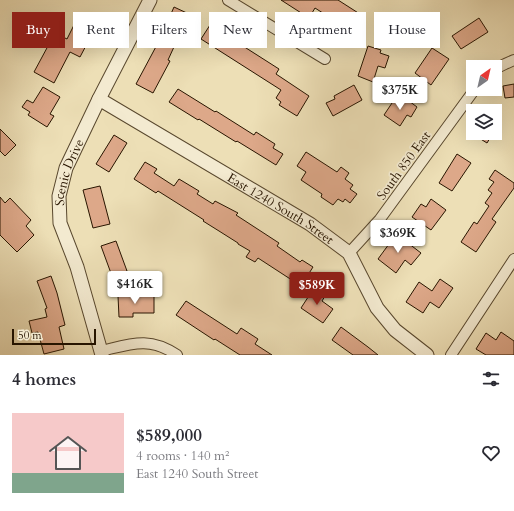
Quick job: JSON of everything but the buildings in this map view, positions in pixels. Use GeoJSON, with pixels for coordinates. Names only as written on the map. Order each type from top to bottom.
{"type":"FeatureCollection","features":[{"type":"Feature","properties":{"kind":"street","name":"Scenic Drive"},"geometry":{"type":"LineString","coordinates":[[102,353],[77,268],[60,223],[59,196],[66,168],[99,99],[150,0]]}},
{"type":"Feature","properties":{"kind":"street"},"geometry":{"type":"LineString","coordinates":[[228,0],[325,59]]}},
{"type":"Feature","properties":{"kind":"street"},"geometry":{"type":"LineString","coordinates":[[502,66],[514,60]]}},
{"type":"Feature","properties":{"kind":"street","name":"South 850 East"},"geometry":{"type":"LineString","coordinates":[[349,254],[380,219],[470,96]]}},
{"type":"Feature","properties":{"kind":"street","name":"East 1240 South Street"},"geometry":{"type":"LineString","coordinates":[[99,99],[310,224],[349,254],[377,308],[395,330],[427,355]]}},
{"type":"Feature","properties":{"kind":"street"},"geometry":{"type":"LineString","coordinates":[[451,355],[514,259]]}},
{"type":"Feature","properties":{"kind":"street"},"geometry":{"type":"LineString","coordinates":[[102,353],[138,343],[162,347],[177,355]]}}]}
